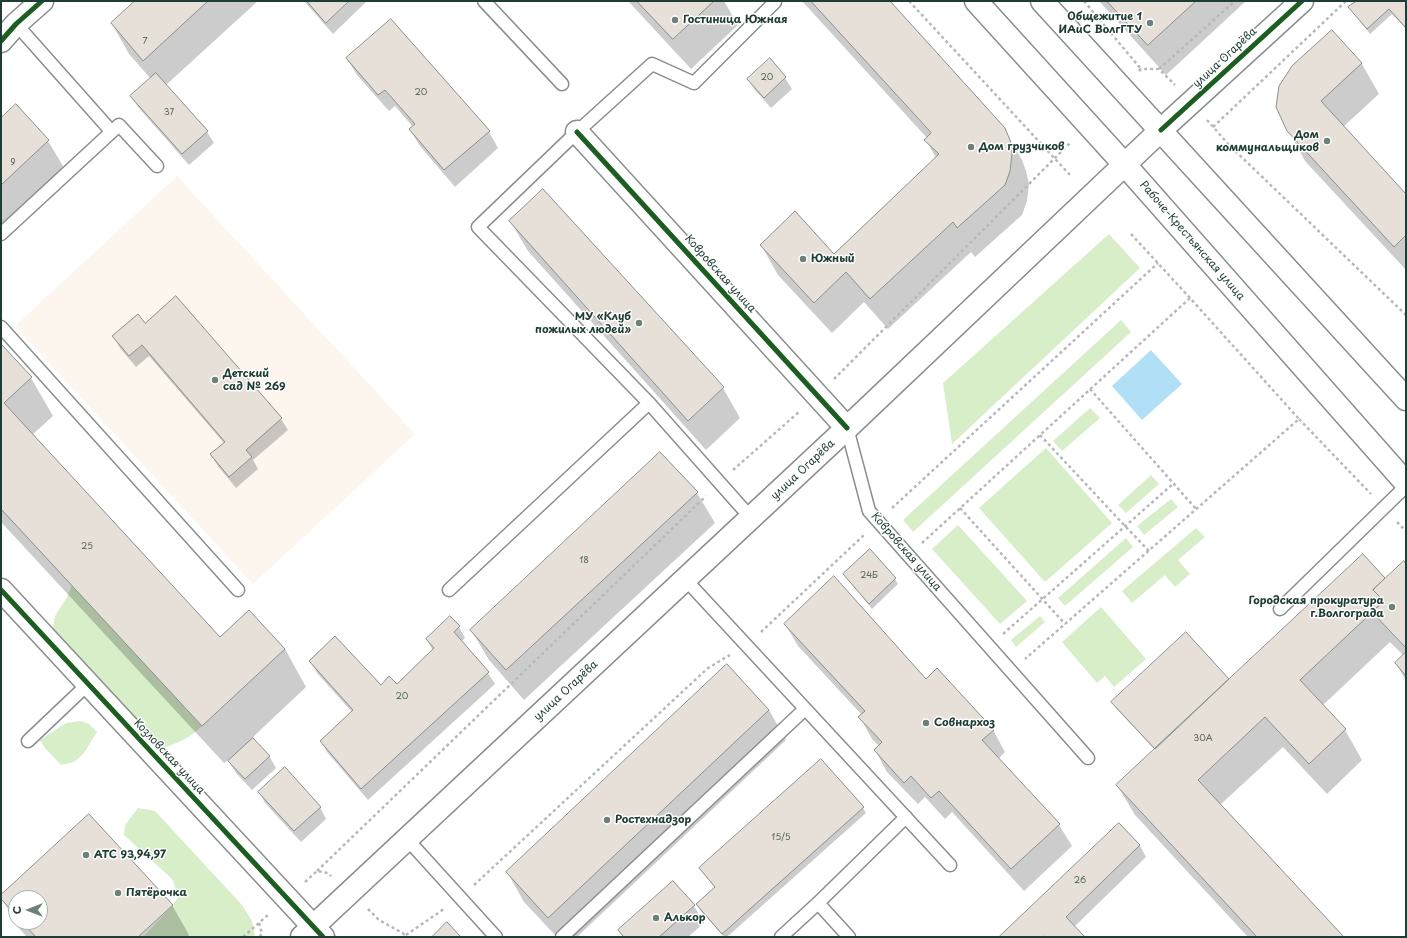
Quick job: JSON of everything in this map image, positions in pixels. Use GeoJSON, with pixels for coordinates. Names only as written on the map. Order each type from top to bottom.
{"type":"FeatureCollection","features":[{"type":"Feature","properties":{"kind":"main road"},"geometry":{"type":"LineString","coordinates":[[1,41],[16,24],[42,1]]}},
{"type":"Feature","properties":{"kind":"main road","name":"Рабоче-Крестьянская улица"},"geometry":{"type":"LineString","coordinates":[[976,1],[1125,165],[1406,483]]}},
{"type":"Feature","properties":{"kind":"main road"},"geometry":{"type":"LineString","coordinates":[[1042,1],[1406,399]]}},
{"type":"Feature","properties":{"kind":"main road","name":"улица Огарёва"},"geometry":{"type":"LineString","coordinates":[[313,934],[407,839],[847,428],[1161,130],[1302,1]]}},
{"type":"Feature","properties":{"kind":"main road","name":"Ковровская улица"},"geometry":{"type":"LineString","coordinates":[[577,132],[847,428]]}},
{"type":"Feature","properties":{"kind":"main road","name":"Козловская улица"},"geometry":{"type":"LineString","coordinates":[[1,590],[88,684],[313,934]]}},
{"type":"Feature","properties":{"kind":"lane"},"geometry":{"type":"LineString","coordinates":[[484,1],[562,84]]}},
{"type":"Feature","properties":{"kind":"lane"},"geometry":{"type":"LineString","coordinates":[[751,518],[650,403],[478,227],[577,132],[652,64],[694,83],[775,1]]}},
{"type":"Feature","properties":{"kind":"lane"},"geometry":{"type":"LineString","coordinates":[[16,24],[111,132]]}},
{"type":"Feature","properties":{"kind":"lane"},"geometry":{"type":"LineString","coordinates":[[1,234],[119,125],[157,166]]}},
{"type":"Feature","properties":{"kind":"lane"},"geometry":{"type":"LineString","coordinates":[[1,328],[238,590]]}},
{"type":"Feature","properties":{"kind":"lane"},"geometry":{"type":"LineString","coordinates":[[449,590],[650,403]]}},
{"type":"Feature","properties":{"kind":"lane","name":"Ковровская улица"},"geometry":{"type":"LineString","coordinates":[[847,428],[869,511],[1088,758]]}},
{"type":"Feature","properties":{"kind":"lane"},"geometry":{"type":"LineString","coordinates":[[1280,609],[1406,486]]}},
{"type":"Feature","properties":{"kind":"lane"},"geometry":{"type":"LineString","coordinates":[[685,579],[950,865]]}},
{"type":"Feature","properties":{"kind":"lane"},"geometry":{"type":"LineString","coordinates":[[28,741],[88,684]]}},
{"type":"Feature","properties":{"kind":"lane"},"geometry":{"type":"LineString","coordinates":[[562,937],[805,709]]}},
{"type":"Feature","properties":{"kind":"lane"},"geometry":{"type":"LineString","coordinates":[[781,937],[906,817]]}},
{"type":"Feature","properties":{"kind":"lane"},"geometry":{"type":"LineString","coordinates":[[407,839],[496,937]]}},
{"type":"Feature","properties":{"kind":"lane"},"geometry":{"type":"LineString","coordinates":[[818,903],[849,937]]}},
{"type":"Feature","properties":{"kind":"path"},"geometry":{"type":"LineString","coordinates":[[909,1],[1070,175]]}},
{"type":"Feature","properties":{"kind":"path"},"geometry":{"type":"LineString","coordinates":[[1084,1],[1141,69]]}},
{"type":"Feature","properties":{"kind":"path"},"geometry":{"type":"LineString","coordinates":[[1159,69],[1235,1]]}},
{"type":"Feature","properties":{"kind":"path"},"geometry":{"type":"LineString","coordinates":[[1213,128],[1346,1]]}},
{"type":"Feature","properties":{"kind":"path"},"geometry":{"type":"LineString","coordinates":[[317,872],[720,483],[817,395],[1055,158]]}},
{"type":"Feature","properties":{"kind":"path"},"geometry":{"type":"LineString","coordinates":[[1131,234],[1298,419],[1384,507],[1406,532]]}},
{"type":"Feature","properties":{"kind":"path"},"geometry":{"type":"LineString","coordinates":[[406,935],[460,898],[708,668],[747,646],[878,522],[1158,263]]}},
{"type":"Feature","properties":{"kind":"path"},"geometry":{"type":"LineString","coordinates":[[908,555],[1190,298]]}},
{"type":"Feature","properties":{"kind":"path"},"geometry":{"type":"LineString","coordinates":[[1090,389],[1196,509]]}},
{"type":"Feature","properties":{"kind":"path"},"geometry":{"type":"LineString","coordinates":[[1011,671],[1298,419]]}},
{"type":"Feature","properties":{"kind":"path"},"geometry":{"type":"LineString","coordinates":[[1040,435],[1149,550]]}},
{"type":"Feature","properties":{"kind":"path"},"geometry":{"type":"LineString","coordinates":[[989,646],[1174,483]]}},
{"type":"Feature","properties":{"kind":"path"},"geometry":{"type":"LineString","coordinates":[[960,508],[1065,624]]}},
{"type":"Feature","properties":{"kind":"path"},"geometry":{"type":"LineString","coordinates":[[243,937],[259,923],[262,934],[259,937]]}},
{"type":"Feature","properties":{"kind":"shaded area","name":"Детский сад № 269"},"geometry":{"type":"Polygon","coordinates":[[[177,176],[415,434],[253,584],[15,326],[177,176]]]}},
{"type":"Feature","properties":{"kind":"green space"},"geometry":{"type":"Polygon","coordinates":[[[1109,234],[1140,268],[952,444],[943,383],[1109,234]]]}},
{"type":"Feature","properties":{"kind":"green space"},"geometry":{"type":"Polygon","coordinates":[[[1121,320],[1131,332],[913,532],[903,520],[1121,320]]]}},
{"type":"Feature","properties":{"kind":"green space"},"geometry":{"type":"Polygon","coordinates":[[[1090,408],[1100,418],[1062,451],[1053,441],[1090,408]]]}},
{"type":"Feature","properties":{"kind":"green space"},"geometry":{"type":"Polygon","coordinates":[[[1046,448],[1112,523],[1045,582],[979,508],[1046,448]]]}},
{"type":"Feature","properties":{"kind":"green space"},"geometry":{"type":"Polygon","coordinates":[[[1151,475],[1159,484],[1126,513],[1118,505],[1151,475]]]}},
{"type":"Feature","properties":{"kind":"green space"},"geometry":{"type":"Polygon","coordinates":[[[1171,499],[1178,507],[1144,535],[1137,526],[1171,499]]]}},
{"type":"Feature","properties":{"kind":"green space"},"geometry":{"type":"Polygon","coordinates":[[[958,525],[1027,601],[1000,624],[932,549],[958,525]]]}},
{"type":"Feature","properties":{"kind":"green space"},"geometry":{"type":"Polygon","coordinates":[[[1196,528],[1205,537],[1178,560],[1190,574],[1175,587],[1165,575],[1132,603],[1122,591],[1196,528]]]}},
{"type":"Feature","properties":{"kind":"green space"},"geometry":{"type":"Polygon","coordinates":[[[1126,538],[1133,547],[1065,606],[1058,598],[1126,538]]]}},
{"type":"Feature","properties":{"kind":"green space"},"geometry":{"type":"Polygon","coordinates":[[[72,585],[202,726],[182,740],[160,749],[52,632],[55,616],[67,597],[72,585]]]}},
{"type":"Feature","properties":{"kind":"green space"},"geometry":{"type":"Polygon","coordinates":[[[1101,607],[1146,659],[1114,687],[1105,676],[1097,683],[1062,642],[1101,607]]]}},
{"type":"Feature","properties":{"kind":"green space"},"geometry":{"type":"Polygon","coordinates":[[[1040,616],[1045,622],[1016,647],[1011,640],[1040,616]]]}},
{"type":"Feature","properties":{"kind":"green space"},"geometry":{"type":"Polygon","coordinates":[[[81,721],[89,724],[97,732],[84,753],[74,762],[61,765],[45,748],[40,740],[66,723],[81,721]]]}},
{"type":"Feature","properties":{"kind":"green space"},"geometry":{"type":"Polygon","coordinates":[[[138,808],[155,811],[242,905],[252,921],[255,937],[143,937],[173,905],[178,897],[173,880],[124,835],[125,825],[138,808]]]}},
{"type":"Feature","properties":{"kind":"water"},"geometry":{"type":"Polygon","coordinates":[[[1151,350],[1182,384],[1142,420],[1112,386],[1151,350]]]}},
{"type":"Feature","properties":{"kind":"building"},"geometry":{"type":"Polygon","coordinates":[[[135,1],[208,1],[143,61],[111,23],[135,1]]]}},
{"type":"Feature","properties":{"kind":"building"},"geometry":{"type":"Polygon","coordinates":[[[307,1],[349,1],[326,23],[307,1]]]}},
{"type":"Feature","properties":{"kind":"building","name":"Гостиница Южная"},"geometry":{"type":"Polygon","coordinates":[[[637,1],[714,1],[673,39],[637,1]]]}},
{"type":"Feature","properties":{"kind":"building","name":"Дом грузчиков"},"geometry":{"type":"Polygon","coordinates":[[[811,1],[890,1],[1005,128],[1010,140],[1012,154],[1010,171],[1005,185],[957,228],[953,222],[870,299],[846,272],[814,303],[760,245],[795,211],[834,254],[939,154],[924,140],[931,133],[811,1]]]}},
{"type":"Feature","properties":{"kind":"building","name":"Общежитие 1 ИАиС ВолгГТУ"},"geometry":{"type":"Polygon","coordinates":[[[1107,1],[1196,1],[1148,45],[1107,1]]]}},
{"type":"Feature","properties":{"kind":"building"},"geometry":{"type":"Polygon","coordinates":[[[1357,1],[1406,1],[1406,28],[1389,9],[1367,29],[1348,7],[1357,1]]]}},
{"type":"Feature","properties":{"kind":"building"},"geometry":{"type":"Polygon","coordinates":[[[391,19],[490,131],[444,170],[409,129],[415,124],[385,90],[378,95],[346,58],[391,19]]]}},
{"type":"Feature","properties":{"kind":"building","name":"Дом коммунальщиков"},"geometry":{"type":"Polygon","coordinates":[[[1332,30],[1362,63],[1321,101],[1406,194],[1406,235],[1394,247],[1287,131],[1276,107],[1279,86],[1292,66],[1332,30]]]}},
{"type":"Feature","properties":{"kind":"building"},"geometry":{"type":"Polygon","coordinates":[[[770,58],[786,77],[764,98],[747,79],[770,58]]]}},
{"type":"Feature","properties":{"kind":"building"},"geometry":{"type":"Polygon","coordinates":[[[156,73],[208,131],[182,154],[130,96],[156,73]]]}},
{"type":"Feature","properties":{"kind":"building"},"geometry":{"type":"Polygon","coordinates":[[[16,104],[49,140],[1,185],[1,118],[16,104]]]}},
{"type":"Feature","properties":{"kind":"building"},"geometry":{"type":"Polygon","coordinates":[[[543,189],[724,387],[688,421],[509,221],[543,189]]]}},
{"type":"Feature","properties":{"kind":"building","name":"Детский сад № 269"},"geometry":{"type":"Polygon","coordinates":[[[176,296],[282,418],[246,450],[252,457],[229,477],[210,454],[225,442],[142,345],[129,356],[112,336],[138,314],[145,323],[176,296]]]}},
{"type":"Feature","properties":{"kind":"building"},"geometry":{"type":"Polygon","coordinates":[[[1,344],[32,377],[4,403],[220,637],[249,610],[285,649],[202,726],[1,509],[1,344]]]}},
{"type":"Feature","properties":{"kind":"building"},"geometry":{"type":"Polygon","coordinates":[[[660,452],[698,492],[506,670],[470,630],[660,452]]]}},
{"type":"Feature","properties":{"kind":"building"},"geometry":{"type":"Polygon","coordinates":[[[870,549],[896,578],[869,604],[843,574],[870,549]]]}},
{"type":"Feature","properties":{"kind":"building"},"geometry":{"type":"Polygon","coordinates":[[[1363,554],[1385,578],[1373,590],[1384,601],[1300,680],[1346,729],[1309,764],[1265,717],[1198,780],[1344,937],[1257,937],[1116,785],[1363,554]]]}},
{"type":"Feature","properties":{"kind":"building","name":"Городская прокуратура г.Волгограда"},"geometry":{"type":"Polygon","coordinates":[[[1404,561],[1406,564],[1406,648],[1372,612],[1384,601],[1373,590],[1404,561]]]}},
{"type":"Feature","properties":{"kind":"building","name":"Совнархоз"},"geometry":{"type":"Polygon","coordinates":[[[834,576],[926,679],[937,668],[994,730],[982,740],[1060,824],[1011,869],[939,791],[931,798],[911,776],[904,783],[874,750],[882,742],[858,717],[865,711],[784,624],[834,576]]]}},
{"type":"Feature","properties":{"kind":"building"},"geometry":{"type":"Polygon","coordinates":[[[450,616],[460,626],[454,632],[489,672],[361,789],[320,741],[353,710],[309,661],[335,636],[381,685],[389,676],[397,684],[434,648],[426,639],[450,616]]]}},
{"type":"Feature","properties":{"kind":"building"},"geometry":{"type":"Polygon","coordinates":[[[1186,632],[1229,679],[1155,749],[1111,702],[1186,632]]]}},
{"type":"Feature","properties":{"kind":"building"},"geometry":{"type":"Polygon","coordinates":[[[1406,652],[1406,676],[1395,663],[1406,652]]]}},
{"type":"Feature","properties":{"kind":"building","name":"Ростехнадзор"},"geometry":{"type":"Polygon","coordinates":[[[727,664],[769,710],[548,918],[506,872],[727,664]]]}},
{"type":"Feature","properties":{"kind":"building"},"geometry":{"type":"Polygon","coordinates":[[[253,738],[270,756],[245,779],[228,761],[253,738]]]}},
{"type":"Feature","properties":{"kind":"building"},"geometry":{"type":"Polygon","coordinates":[[[821,759],[864,807],[722,934],[696,904],[715,887],[699,868],[821,759]]]}},
{"type":"Feature","properties":{"kind":"building"},"geometry":{"type":"Polygon","coordinates":[[[285,767],[321,807],[294,831],[258,792],[285,767]]]}},
{"type":"Feature","properties":{"kind":"building","name":"АТС 93,94,97"},"geometry":{"type":"Polygon","coordinates":[[[89,814],[173,905],[138,937],[36,937],[29,930],[48,930],[48,890],[8,890],[8,906],[1,899],[1,895],[89,814]]]}},
{"type":"Feature","properties":{"kind":"building"},"geometry":{"type":"Polygon","coordinates":[[[1119,823],[1140,845],[1066,917],[1085,937],[999,937],[1119,823]]]}},
{"type":"Feature","properties":{"kind":"building","name":"Алькор"},"geometry":{"type":"Polygon","coordinates":[[[673,881],[695,905],[659,937],[624,937],[618,930],[673,881]]]}},
{"type":"Feature","properties":{"kind":"building"},"geometry":{"type":"Polygon","coordinates":[[[447,922],[461,937],[432,937],[447,922]]]}},
{"type":"Feature","properties":{"kind":"cycle path"},"geometry":{"type":"LineString","coordinates":[[1,41],[16,24],[42,1]]}},
{"type":"Feature","properties":{"kind":"cycle path"},"geometry":{"type":"LineString","coordinates":[[1161,130],[1302,1]]}},
{"type":"Feature","properties":{"kind":"cycle path"},"geometry":{"type":"LineString","coordinates":[[577,132],[847,428]]}},
{"type":"Feature","properties":{"kind":"cycle path"},"geometry":{"type":"LineString","coordinates":[[1,590],[323,937]]}},
{"type":"Feature","properties":{"kind":"place","name":"Гостиница Южная"},"geometry":{"type":"Point","coordinates":[675,20]}},
{"type":"Feature","properties":{"kind":"place","name":"Общежитие 1 ИАиС ВолгГТУ"},"geometry":{"type":"Point","coordinates":[1150,23]}},
{"type":"Feature","properties":{"kind":"place","name":"Дом коммунальщиков"},"geometry":{"type":"Point","coordinates":[1327,141]}},
{"type":"Feature","properties":{"kind":"place","name":"Дом грузчиков"},"geometry":{"type":"Point","coordinates":[971,147]}},
{"type":"Feature","properties":{"kind":"place","name":"Южный"},"geometry":{"type":"Point","coordinates":[803,259]}},
{"type":"Feature","properties":{"kind":"place","name":"МУ «Клуб пожилых людей»"},"geometry":{"type":"Point","coordinates":[639,323]}},
{"type":"Feature","properties":{"kind":"place","name":"Детский сад № 269"},"geometry":{"type":"Point","coordinates":[215,380]}},
{"type":"Feature","properties":{"kind":"place","name":"Городская прокуратура г.Волгограда"},"geometry":{"type":"Point","coordinates":[1392,607]}},
{"type":"Feature","properties":{"kind":"place","name":"Совнархоз"},"geometry":{"type":"Point","coordinates":[926,723]}},
{"type":"Feature","properties":{"kind":"place","name":"Ростехнадзор"},"geometry":{"type":"Point","coordinates":[607,820]}},
{"type":"Feature","properties":{"kind":"place","name":"АТС 93,94,97"},"geometry":{"type":"Point","coordinates":[86,855]}},
{"type":"Feature","properties":{"kind":"place","name":"Пятёрочка"},"geometry":{"type":"Point","coordinates":[118,893]}},
{"type":"Feature","properties":{"kind":"place","name":"Алькор"},"geometry":{"type":"Point","coordinates":[656,918]}}]}
